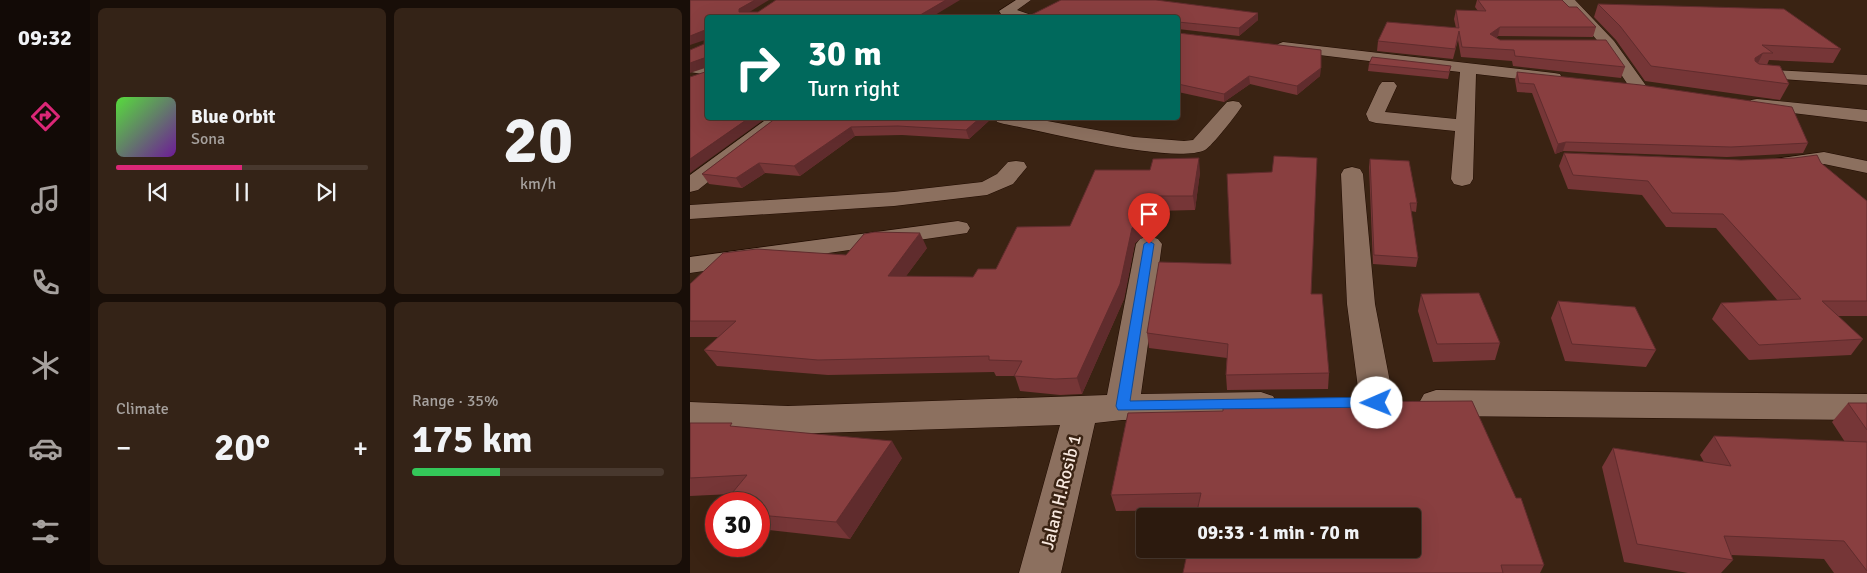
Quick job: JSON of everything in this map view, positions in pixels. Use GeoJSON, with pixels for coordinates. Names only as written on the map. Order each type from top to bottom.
{"type":"FeatureCollection","features":[{"type":"Feature","properties":{"kind":"street"},"geometry":{"type":"LineString","coordinates":[[997,15],[1025,0]]}},
{"type":"Feature","properties":{"kind":"street"},"geometry":{"type":"LineString","coordinates":[[1568,0],[1609,44],[1638,87]]}},
{"type":"Feature","properties":{"kind":"street"},"geometry":{"type":"LineString","coordinates":[[1006,11],[1021,15]]}},
{"type":"Feature","properties":{"kind":"street"},"geometry":{"type":"LineString","coordinates":[[1591,44],[1609,44]]}},
{"type":"Feature","properties":{"kind":"street"},"geometry":{"type":"LineString","coordinates":[[1269,46],[1571,80]]}},
{"type":"Feature","properties":{"kind":"street"},"geometry":{"type":"LineString","coordinates":[[690,58],[705,69]]}},
{"type":"Feature","properties":{"kind":"street"},"geometry":{"type":"LineString","coordinates":[[1462,179],[1468,68]]}},
{"type":"Feature","properties":{"kind":"street"},"geometry":{"type":"LineString","coordinates":[[690,81],[705,73]]}},
{"type":"Feature","properties":{"kind":"street"},"geometry":{"type":"LineString","coordinates":[[1619,85],[1658,90]]}},
{"type":"Feature","properties":{"kind":"street"},"geometry":{"type":"LineString","coordinates":[[1388,86],[1375,114],[1376,117],[1465,126]]}},
{"type":"Feature","properties":{"kind":"street"},"geometry":{"type":"LineString","coordinates":[[1745,103],[1867,116]]}},
{"type":"Feature","properties":{"kind":"street"},"geometry":{"type":"LineString","coordinates":[[1015,120],[1174,148],[1193,148],[1199,145],[1233,106]]}},
{"type":"Feature","properties":{"kind":"street"},"geometry":{"type":"LineString","coordinates":[[690,185],[777,120]]}},
{"type":"Feature","properties":{"kind":"street"},"geometry":{"type":"LineString","coordinates":[[1760,165],[1786,164],[1824,158],[1867,167]]}},
{"type":"Feature","properties":{"kind":"street"},"geometry":{"type":"LineString","coordinates":[[690,212],[894,199],[978,189],[997,185],[1016,167]]}},
{"type":"Feature","properties":{"kind":"street"},"geometry":{"type":"LineString","coordinates":[[1352,174],[1361,304],[1362,403],[1867,407]]}},
{"type":"Feature","properties":{"kind":"street"},"geometry":{"type":"LineString","coordinates":[[690,265],[958,228]]}},
{"type":"Feature","properties":{"kind":"street"},"geometry":{"type":"LineString","coordinates":[[1122,406],[1149,244]]}},
{"type":"Feature","properties":{"kind":"street"},"geometry":{"type":"LineString","coordinates":[[690,416],[788,420],[1081,411],[1122,406],[1289,404]]}},
{"type":"Feature","properties":{"kind":"street","name":"Jalan H.Rosib 1"},"geometry":{"type":"LineString","coordinates":[[1040,573],[1081,411]]}},
{"type":"Feature","properties":{"kind":"lane"},"geometry":{"type":"LineString","coordinates":[[1757,74],[1867,80]]}},
{"type":"Feature","properties":{"kind":"building"},"geometry":{"type":"Polygon","coordinates":[[[690,0],[755,0],[739,9],[739,12],[758,12],[776,0],[946,0],[920,15],[705,15],[705,30],[690,36],[690,0]]]}},
{"type":"Feature","properties":{"kind":"building"},"geometry":{"type":"Polygon","coordinates":[[[1061,0],[1156,0],[1258,13],[1239,28],[1180,22],[1180,15],[1031,15],[1061,0]]]}},
{"type":"Feature","properties":{"kind":"building"},"geometry":{"type":"Polygon","coordinates":[[[1478,0],[1562,0],[1569,7],[1577,7],[1596,27],[1500,27],[1490,34],[1500,40],[1606,40],[1625,67],[1515,56],[1514,50],[1462,47],[1459,31],[1455,49],[1378,41],[1387,22],[1459,28],[1456,10],[1486,11],[1478,0]]]}},
{"type":"Feature","properties":{"kind":"building"},"geometry":{"type":"Polygon","coordinates":[[[1598,4],[1784,9],[1841,49],[1762,45],[1773,53],[1763,53],[1755,58],[1755,61],[1759,64],[1780,66],[1789,84],[1651,66],[1620,26],[1598,4]]]}},
{"type":"Feature","properties":{"kind":"building"},"geometry":{"type":"Polygon","coordinates":[[[705,30],[705,72],[704,58],[690,63],[690,50],[704,44],[705,30]]]}},
{"type":"Feature","properties":{"kind":"building"},"geometry":{"type":"Polygon","coordinates":[[[1180,33],[1321,50],[1321,68],[1297,86],[1249,76],[1224,94],[1180,84],[1180,33]]]}},
{"type":"Feature","properties":{"kind":"building"},"geometry":{"type":"Polygon","coordinates":[[[1372,57],[1451,66],[1449,72],[1369,64],[1372,57]]]}},
{"type":"Feature","properties":{"kind":"building"},"geometry":{"type":"Polygon","coordinates":[[[705,72],[705,120],[746,120],[690,159],[690,77],[705,72]]]}},
{"type":"Feature","properties":{"kind":"building"},"geometry":{"type":"Polygon","coordinates":[[[1517,72],[1641,85],[1792,107],[1808,143],[1731,147],[1566,142],[1558,144],[1534,84],[1519,83],[1517,72]]]}},
{"type":"Feature","properties":{"kind":"building"},"geometry":{"type":"Polygon","coordinates":[[[773,120],[978,120],[966,130],[898,126],[851,127],[794,166],[759,163],[736,178],[702,174],[773,120]]]}},
{"type":"Feature","properties":{"kind":"building"},"geometry":{"type":"Polygon","coordinates":[[[1564,153],[1741,160],[1817,155],[1821,163],[1867,201],[1867,301],[1822,301],[1863,339],[1759,345],[1721,303],[1801,299],[1723,214],[1672,213],[1648,181],[1573,175],[1564,153]]]}},
{"type":"Feature","properties":{"kind":"building"},"geometry":{"type":"Polygon","coordinates":[[[1274,156],[1317,158],[1311,294],[1322,294],[1329,373],[1226,375],[1228,344],[1147,333],[1159,262],[1231,264],[1227,174],[1272,172],[1274,156]]]}},
{"type":"Feature","properties":{"kind":"building"},"geometry":{"type":"Polygon","coordinates":[[[1199,158],[1193,196],[1152,196],[1142,221],[1132,228],[1120,284],[1077,378],[1055,379],[1014,376],[1022,361],[989,360],[989,356],[818,360],[704,350],[736,321],[690,321],[690,284],[723,253],[757,249],[846,255],[864,234],[875,232],[920,233],[888,276],[973,277],[978,269],[996,269],[1017,227],[1070,226],[1095,170],[1150,170],[1153,159],[1199,158]]]}},
{"type":"Feature","properties":{"kind":"building"},"geometry":{"type":"Polygon","coordinates":[[[1370,159],[1409,161],[1417,203],[1410,203],[1418,258],[1374,255],[1370,159]]]}},
{"type":"Feature","properties":{"kind":"building"},"geometry":{"type":"Polygon","coordinates":[[[1479,293],[1500,343],[1437,344],[1421,294],[1479,293]]]}},
{"type":"Feature","properties":{"kind":"building"},"geometry":{"type":"Polygon","coordinates":[[[1558,301],[1635,307],[1656,350],[1572,344],[1558,301]]]}},
{"type":"Feature","properties":{"kind":"building"},"geometry":{"type":"Polygon","coordinates":[[[1472,401],[1516,498],[1521,498],[1544,565],[1501,565],[1503,573],[1183,573],[1186,558],[1421,558],[1421,508],[1198,508],[1201,493],[1111,495],[1128,413],[1223,411],[1223,403],[1472,401]]]}},
{"type":"Feature","properties":{"kind":"building"},"geometry":{"type":"Polygon","coordinates":[[[1848,403],[1867,403],[1867,430],[1848,403]]]}},
{"type":"Feature","properties":{"kind":"building"},"geometry":{"type":"Polygon","coordinates":[[[690,423],[732,423],[730,426],[892,441],[836,522],[770,516],[770,492],[733,492],[747,475],[690,478],[690,423]]]}},
{"type":"Feature","properties":{"kind":"building"},"geometry":{"type":"Polygon","coordinates":[[[1714,436],[1867,442],[1867,571],[1844,541],[1724,536],[1733,560],[1637,544],[1613,448],[1731,466],[1714,436]]]}},
{"type":"Feature","properties":{"kind":"route"},"geometry":{"type":"LineString","coordinates":[[1149,244],[1122,406],[1377,403]]}}]}
